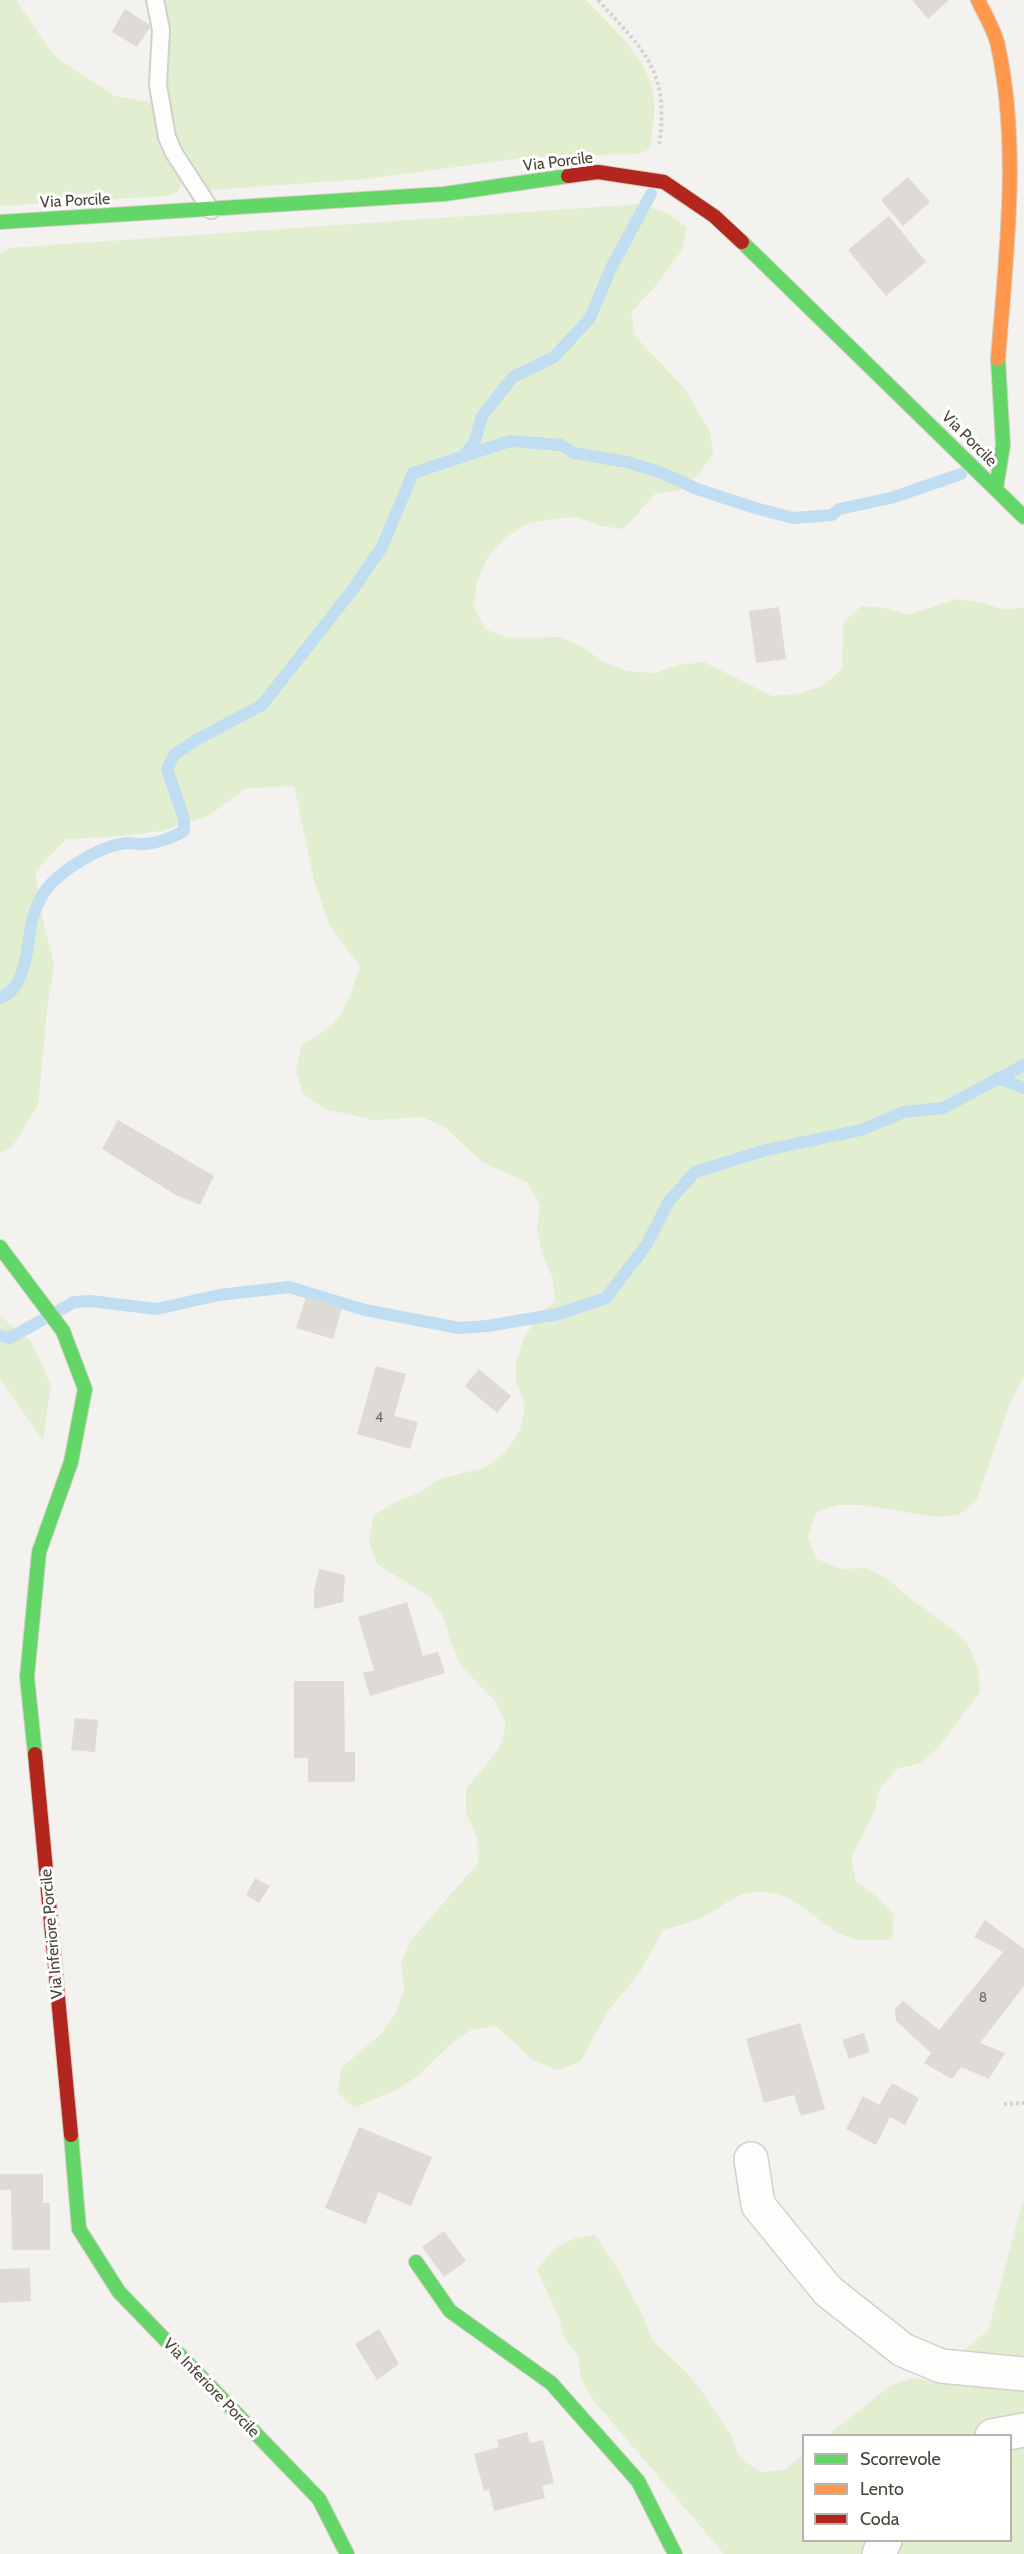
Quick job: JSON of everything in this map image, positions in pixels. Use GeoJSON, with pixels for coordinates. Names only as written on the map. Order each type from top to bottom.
{"type":"FeatureCollection","features":[{"type":"Feature","properties":{"kind":"street"},"geometry":{"type":"LineString","coordinates":[[978,0],[998,44],[1009,119],[1008,221],[998,366],[1003,445],[996,489]]}},
{"type":"Feature","properties":{"kind":"street","name":"Via Porcile"},"geometry":{"type":"LineString","coordinates":[[0,222],[444,194],[597,172],[664,182],[714,216],[1024,517]]}},
{"type":"Feature","properties":{"kind":"street","name":"Via Inferiore Porcile"},"geometry":{"type":"LineString","coordinates":[[0,1247],[63,1331],[85,1389],[71,1462],[39,1552],[27,1677],[79,2229],[119,2292],[319,2499],[348,2554]]}},
{"type":"Feature","properties":{"kind":"street"},"geometry":{"type":"LineString","coordinates":[[751,2159],[758,2205],[828,2291],[903,2350],[941,2366],[1024,2374]]}},
{"type":"Feature","properties":{"kind":"street"},"geometry":{"type":"LineString","coordinates":[[416,2262],[450,2311],[551,2383],[638,2481],[675,2554]]}},
{"type":"Feature","properties":{"kind":"street"},"geometry":{"type":"LineString","coordinates":[[1003,2434],[1024,2430]]}},
{"type":"Feature","properties":{"kind":"lane"},"geometry":{"type":"LineString","coordinates":[[155,0],[161,30],[158,85],[167,137],[174,153],[211,210]]}},
{"type":"Feature","properties":{"kind":"path"},"geometry":{"type":"LineString","coordinates":[[598,0],[642,50],[659,82],[663,115],[658,152],[646,179]]}},
{"type":"Feature","properties":{"kind":"path"},"geometry":{"type":"LineString","coordinates":[[1004,2104],[1024,2103]]}},
{"type":"Feature","properties":{"kind":"green space"},"geometry":{"type":"Polygon","coordinates":[[[0,0],[16,0],[52,53],[61,61],[115,96],[151,103],[162,150],[182,181],[178,192],[166,196],[0,206],[0,0]]]}},
{"type":"Feature","properties":{"kind":"green space"},"geometry":{"type":"Polygon","coordinates":[[[163,0],[586,0],[633,50],[647,73],[653,93],[654,109],[649,150],[636,154],[531,157],[365,179],[210,190],[175,135],[166,85],[169,30],[163,0]]]}},
{"type":"Feature","properties":{"kind":"green space"},"geometry":{"type":"Polygon","coordinates":[[[640,204],[667,213],[687,227],[682,250],[653,289],[631,312],[635,336],[685,389],[710,431],[713,454],[699,474],[680,491],[656,493],[624,529],[601,526],[576,517],[526,524],[505,538],[488,557],[477,581],[474,607],[485,629],[508,638],[560,637],[584,648],[605,663],[628,671],[655,673],[679,665],[704,662],[772,696],[797,694],[823,686],[842,669],[843,623],[861,606],[885,608],[908,615],[957,599],[1005,610],[1024,607],[1024,1376],[1009,1406],[977,1499],[959,1515],[935,1517],[862,1505],[838,1505],[816,1512],[808,1538],[817,1559],[842,1569],[866,1568],[889,1580],[908,1597],[951,1628],[968,1645],[978,1668],[980,1692],[939,1747],[921,1763],[897,1769],[880,1788],[874,1813],[851,1858],[856,1882],[876,1896],[894,1915],[892,1939],[852,1938],[834,1930],[802,1907],[780,1895],[767,1892],[745,1894],[733,1898],[702,1917],[663,1930],[640,1972],[608,2011],[580,2062],[557,2070],[533,2060],[496,2026],[473,2029],[453,2042],[418,2076],[398,2089],[354,2108],[337,2092],[342,2067],[381,2034],[396,2013],[404,1989],[401,1964],[411,1940],[478,1863],[477,1837],[466,1813],[466,1789],[499,1749],[506,1724],[496,1702],[462,1667],[451,1643],[444,1618],[430,1597],[377,1564],[369,1541],[373,1516],[395,1502],[419,1493],[439,1479],[486,1467],[506,1452],[520,1430],[525,1405],[516,1381],[516,1361],[524,1338],[537,1317],[555,1301],[552,1276],[542,1254],[537,1230],[540,1205],[528,1183],[482,1162],[445,1127],[422,1117],[373,1120],[325,1109],[303,1094],[296,1071],[301,1045],[326,1030],[341,1014],[360,967],[329,925],[314,880],[294,786],[247,788],[208,816],[162,831],[112,837],[66,839],[35,872],[43,920],[54,964],[38,1105],[12,1147],[0,1153],[0,254],[9,248],[640,204]]]}},
{"type":"Feature","properties":{"kind":"green space"},"geometry":{"type":"Polygon","coordinates":[[[0,1316],[31,1341],[51,1385],[43,1440],[0,1379],[0,1316]]]}},
{"type":"Feature","properties":{"kind":"green space"},"geometry":{"type":"Polygon","coordinates":[[[1024,2197],[1024,2360],[987,2360],[965,2350],[988,2330],[1024,2197]]]}},
{"type":"Feature","properties":{"kind":"green space"},"geometry":{"type":"Polygon","coordinates":[[[595,2235],[622,2276],[644,2318],[652,2340],[687,2373],[702,2392],[731,2435],[739,2457],[760,2472],[784,2470],[802,2456],[802,2542],[1012,2542],[1012,2434],[829,2434],[890,2386],[912,2378],[955,2385],[1024,2389],[1024,2554],[724,2554],[594,2401],[581,2380],[578,2356],[564,2338],[558,2315],[537,2270],[555,2249],[576,2238],[595,2235]]]}},
{"type":"Feature","properties":{"kind":"building"},"geometry":{"type":"Polygon","coordinates":[[[912,0],[949,0],[928,19],[912,0]]]}},
{"type":"Feature","properties":{"kind":"building"},"geometry":{"type":"Polygon","coordinates":[[[125,9],[151,26],[137,47],[112,32],[125,9]]]}},
{"type":"Feature","properties":{"kind":"building"},"geometry":{"type":"Polygon","coordinates":[[[908,177],[930,202],[903,226],[881,200],[908,177]]]}},
{"type":"Feature","properties":{"kind":"building"},"geometry":{"type":"Polygon","coordinates":[[[889,216],[926,262],[886,296],[848,250],[889,216]]]}},
{"type":"Feature","properties":{"kind":"building"},"geometry":{"type":"Polygon","coordinates":[[[779,607],[786,659],[756,663],[749,611],[779,607]]]}},
{"type":"Feature","properties":{"kind":"building"},"geometry":{"type":"Polygon","coordinates":[[[118,1120],[214,1176],[200,1205],[176,1195],[102,1149],[118,1120]]]}},
{"type":"Feature","properties":{"kind":"building"},"geometry":{"type":"Polygon","coordinates":[[[306,1297],[342,1308],[333,1339],[296,1328],[306,1297]]]}},
{"type":"Feature","properties":{"kind":"building"},"geometry":{"type":"Polygon","coordinates":[[[376,1366],[406,1374],[394,1416],[418,1422],[410,1449],[357,1434],[376,1366]]]}},
{"type":"Feature","properties":{"kind":"building"},"geometry":{"type":"Polygon","coordinates":[[[479,1369],[511,1396],[497,1413],[465,1386],[479,1369]]]}},
{"type":"Feature","properties":{"kind":"building"},"geometry":{"type":"Polygon","coordinates":[[[319,1569],[345,1575],[343,1602],[314,1609],[314,1591],[319,1569]]]}},
{"type":"Feature","properties":{"kind":"building"},"geometry":{"type":"Polygon","coordinates":[[[407,1602],[423,1656],[438,1652],[445,1673],[370,1696],[363,1673],[374,1670],[358,1617],[407,1602]]]}},
{"type":"Feature","properties":{"kind":"building"},"geometry":{"type":"Polygon","coordinates":[[[294,1681],[344,1681],[345,1752],[355,1752],[355,1782],[308,1782],[308,1758],[294,1758],[294,1681]]]}},
{"type":"Feature","properties":{"kind":"building"},"geometry":{"type":"Polygon","coordinates":[[[75,1718],[98,1720],[95,1752],[71,1750],[75,1718]]]}},
{"type":"Feature","properties":{"kind":"building"},"geometry":{"type":"Polygon","coordinates":[[[255,1878],[270,1886],[259,1903],[246,1895],[255,1878]]]}},
{"type":"Feature","properties":{"kind":"building"},"geometry":{"type":"Polygon","coordinates":[[[985,1920],[1024,1949],[1024,1986],[980,2043],[1005,2053],[989,2079],[961,2067],[952,2079],[924,2063],[931,2053],[896,2021],[895,2009],[903,2001],[939,2030],[1003,1952],[974,1937],[985,1920]]]}},
{"type":"Feature","properties":{"kind":"building"},"geometry":{"type":"Polygon","coordinates":[[[800,2023],[825,2109],[801,2116],[794,2095],[764,2103],[746,2039],[800,2023]]]}},
{"type":"Feature","properties":{"kind":"building"},"geometry":{"type":"Polygon","coordinates":[[[864,2033],[870,2052],[849,2059],[842,2040],[864,2033]]]}},
{"type":"Feature","properties":{"kind":"building"},"geometry":{"type":"Polygon","coordinates":[[[892,2083],[919,2098],[905,2125],[890,2117],[876,2145],[846,2129],[863,2096],[879,2105],[892,2083]]]}},
{"type":"Feature","properties":{"kind":"building"},"geometry":{"type":"Polygon","coordinates":[[[359,2127],[432,2157],[411,2206],[378,2192],[366,2224],[325,2208],[359,2127]]]}},
{"type":"Feature","properties":{"kind":"building"},"geometry":{"type":"Polygon","coordinates":[[[0,2174],[43,2174],[43,2203],[50,2203],[50,2250],[12,2250],[11,2190],[0,2190],[0,2174]]]}},
{"type":"Feature","properties":{"kind":"building"},"geometry":{"type":"Polygon","coordinates":[[[444,2231],[466,2261],[444,2277],[422,2247],[444,2231]]]}},
{"type":"Feature","properties":{"kind":"building"},"geometry":{"type":"Polygon","coordinates":[[[30,2268],[31,2301],[0,2303],[0,2269],[30,2268]]]}},
{"type":"Feature","properties":{"kind":"building"},"geometry":{"type":"Polygon","coordinates":[[[379,2329],[399,2364],[377,2380],[355,2344],[379,2329]]]}},
{"type":"Feature","properties":{"kind":"building"},"geometry":{"type":"Polygon","coordinates":[[[527,2432],[530,2443],[543,2440],[554,2483],[542,2486],[545,2498],[494,2511],[489,2489],[484,2491],[474,2454],[499,2447],[497,2440],[527,2432]]]}},
{"type":"Feature","properties":{"kind":"waterway"},"geometry":{"type":"LineString","coordinates":[[465,454],[474,444],[482,416],[513,377],[554,357],[590,318],[611,268],[651,194]]}},
{"type":"Feature","properties":{"kind":"waterway"},"geometry":{"type":"LineString","coordinates":[[0,998],[9,993],[21,976],[32,921],[45,891],[52,883],[71,867],[106,848],[127,843],[155,842],[184,831],[184,819],[167,769],[174,755],[196,740],[262,705],[354,588],[382,547],[413,473],[510,441],[561,445],[574,453],[627,462],[662,473],[697,489],[793,518],[832,515],[839,509],[891,498],[961,474]]}},
{"type":"Feature","properties":{"kind":"waterway"},"geometry":{"type":"LineString","coordinates":[[0,1336],[10,1338],[74,1302],[90,1301],[157,1309],[219,1295],[289,1287],[365,1310],[459,1328],[487,1326],[558,1314],[606,1298],[647,1244],[669,1201],[695,1172],[766,1150],[861,1130],[904,1112],[943,1108],[1024,1065]]}},
{"type":"Feature","properties":{"kind":"waterway"},"geometry":{"type":"LineString","coordinates":[[998,1078],[1024,1088]]}},
{"type":"Feature","properties":{"kind":"traffic: fast"},"geometry":{"type":"LineString","coordinates":[[0,222],[444,194],[568,176]]}},
{"type":"Feature","properties":{"kind":"traffic: fast"},"geometry":{"type":"LineString","coordinates":[[742,242],[1024,517]]}},
{"type":"Feature","properties":{"kind":"traffic: fast"},"geometry":{"type":"LineString","coordinates":[[996,489],[1003,445],[998,359]]}},
{"type":"Feature","properties":{"kind":"traffic: fast"},"geometry":{"type":"LineString","coordinates":[[0,1247],[63,1331],[85,1389],[71,1462],[39,1552],[27,1677],[35,1754]]}},
{"type":"Feature","properties":{"kind":"traffic: fast"},"geometry":{"type":"LineString","coordinates":[[71,2135],[79,2229],[119,2292],[319,2499],[347,2554]]}},
{"type":"Feature","properties":{"kind":"traffic: fast"},"geometry":{"type":"LineString","coordinates":[[416,2262],[450,2311],[551,2383],[638,2481],[675,2554]]}},
{"type":"Feature","properties":{"kind":"traffic: slow"},"geometry":{"type":"LineString","coordinates":[[978,0],[997,40],[1005,85],[1008,123],[1009,202],[998,359]]}},
{"type":"Feature","properties":{"kind":"traffic: jam"},"geometry":{"type":"LineString","coordinates":[[568,176],[598,172],[664,182],[714,216],[742,242]]}},
{"type":"Feature","properties":{"kind":"traffic: jam"},"geometry":{"type":"LineString","coordinates":[[35,1754],[71,2135]]}}]}
